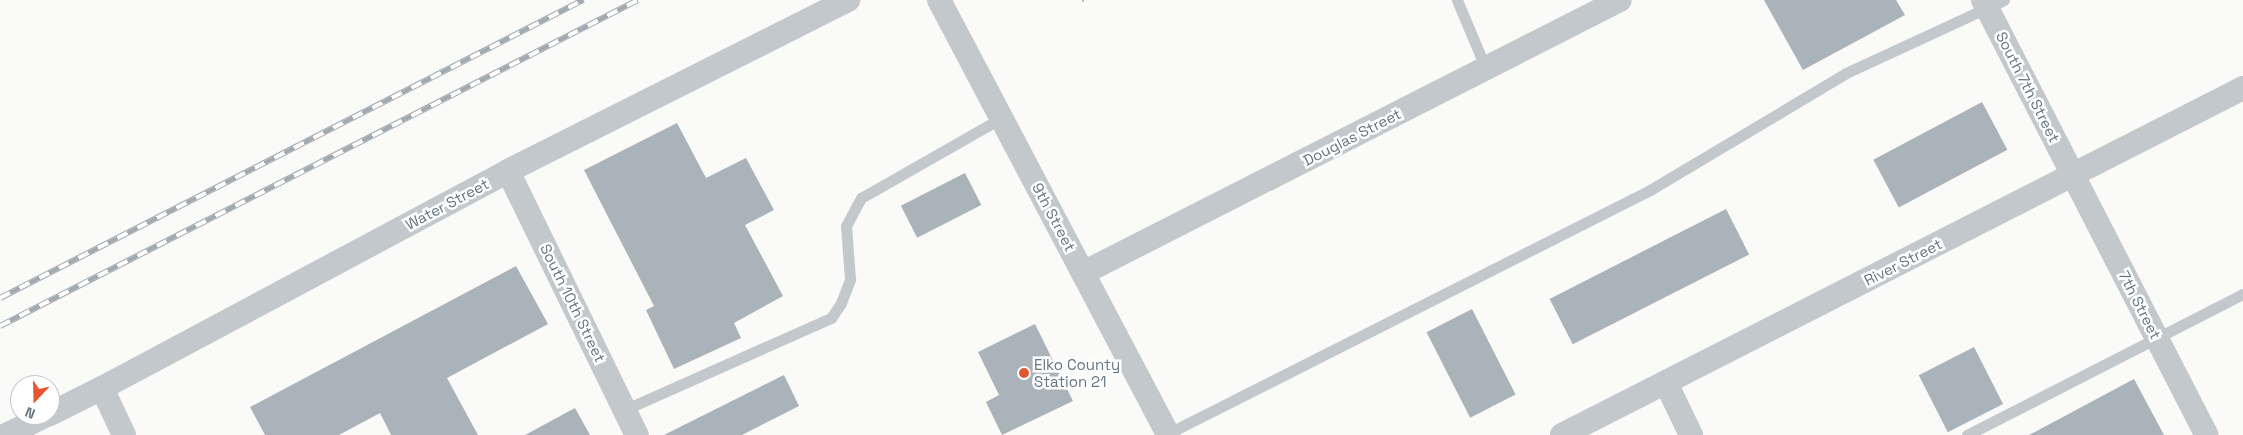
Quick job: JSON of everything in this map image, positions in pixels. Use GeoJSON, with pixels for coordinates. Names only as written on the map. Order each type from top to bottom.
{"type":"FeatureCollection","features":[{"type":"Feature","properties":{"kind":"street","name":"Water Street"},"geometry":{"type":"LineString","coordinates":[[60,408],[102,388],[508,171],[848,0]]}},
{"type":"Feature","properties":{"kind":"street","name":"9th Street"},"geometry":{"type":"LineString","coordinates":[[939,0],[1168,435]]}},
{"type":"Feature","properties":{"kind":"street","name":"Douglas Street"},"geometry":{"type":"LineString","coordinates":[[1083,273],[1620,0]]}},
{"type":"Feature","properties":{"kind":"street","name":"South 7th Street"},"geometry":{"type":"LineString","coordinates":[[1992,3],[2074,175]]}},
{"type":"Feature","properties":{"kind":"street","name":"River Street"},"geometry":{"type":"LineString","coordinates":[[1562,435],[2243,88]]}},
{"type":"Feature","properties":{"kind":"street","name":"South 10th Street"},"geometry":{"type":"LineString","coordinates":[[508,171],[637,435]]}},
{"type":"Feature","properties":{"kind":"street","name":"7th Street"},"geometry":{"type":"LineString","coordinates":[[2074,175],[2207,435]]}},
{"type":"Feature","properties":{"kind":"street"},"geometry":{"type":"LineString","coordinates":[[1666,383],[1691,435]]}},
{"type":"Feature","properties":{"kind":"street"},"geometry":{"type":"LineString","coordinates":[[102,388],[124,435]]}},
{"type":"Feature","properties":{"kind":"street","name":"Water Street"},"geometry":{"type":"LineString","coordinates":[[6,435],[26,425]]}},
{"type":"Feature","properties":{"kind":"lane"},"geometry":{"type":"LineString","coordinates":[[1457,0],[1486,69]]}},
{"type":"Feature","properties":{"kind":"lane"},"geometry":{"type":"LineString","coordinates":[[1168,435],[1650,190],[1846,73],[1992,3]]}},
{"type":"Feature","properties":{"kind":"lane"},"geometry":{"type":"LineString","coordinates":[[624,410],[831,318],[841,303],[850,278],[846,226],[861,198],[1001,118]]}},
{"type":"Feature","properties":{"kind":"lane"},"geometry":{"type":"LineString","coordinates":[[1967,435],[2243,294]]}},
{"type":"Feature","properties":{"kind":"building"},"geometry":{"type":"Polygon","coordinates":[[[1764,0],[1896,0],[1905,15],[1803,70],[1764,0]]]}},
{"type":"Feature","properties":{"kind":"building"},"geometry":{"type":"Polygon","coordinates":[[[1982,102],[2007,150],[1899,207],[1873,160],[1982,102]]]}},
{"type":"Feature","properties":{"kind":"building"},"geometry":{"type":"Polygon","coordinates":[[[677,123],[706,178],[746,158],[774,210],[745,225],[783,296],[734,323],[741,338],[674,369],[646,310],[654,306],[584,170],[677,123]]]}},
{"type":"Feature","properties":{"kind":"building"},"geometry":{"type":"Polygon","coordinates":[[[965,173],[981,205],[917,238],[901,206],[965,173]]]}},
{"type":"Feature","properties":{"kind":"building"},"geometry":{"type":"Polygon","coordinates":[[[1726,209],[1749,254],[1573,344],[1550,299],[1726,209]]]}},
{"type":"Feature","properties":{"kind":"building"},"geometry":{"type":"Polygon","coordinates":[[[516,266],[548,324],[447,378],[478,435],[391,435],[380,413],[339,435],[265,435],[250,407],[516,266]]]}},
{"type":"Feature","properties":{"kind":"building"},"geometry":{"type":"Polygon","coordinates":[[[1472,309],[1516,395],[1470,418],[1427,332],[1472,309]]]}},
{"type":"Feature","properties":{"kind":"building","name":"Elko County Station 21"},"geometry":{"type":"Polygon","coordinates":[[[1035,324],[1073,401],[1002,435],[986,402],[999,395],[978,352],[1035,324]]]}},
{"type":"Feature","properties":{"kind":"building"},"geometry":{"type":"Polygon","coordinates":[[[1974,347],[2003,404],[1948,432],[1919,375],[1974,347]]]}},
{"type":"Feature","properties":{"kind":"building"},"geometry":{"type":"Polygon","coordinates":[[[784,375],[799,406],[742,435],[664,435],[784,375]]]}},
{"type":"Feature","properties":{"kind":"building"},"geometry":{"type":"Polygon","coordinates":[[[2134,379],[2164,435],[2029,435],[2134,379]]]}},
{"type":"Feature","properties":{"kind":"building"},"geometry":{"type":"Polygon","coordinates":[[[575,408],[590,435],[525,435],[575,408]]]}},
{"type":"Feature","properties":{"kind":"railway"},"geometry":{"type":"LineString","coordinates":[[0,298],[583,0]]}},
{"type":"Feature","properties":{"kind":"railway"},"geometry":{"type":"LineString","coordinates":[[0,326],[638,0]]}},
{"type":"Feature","properties":{"kind":"place","name":"Elko County Station 21"},"geometry":{"type":"Point","coordinates":[1024,373]}}]}
